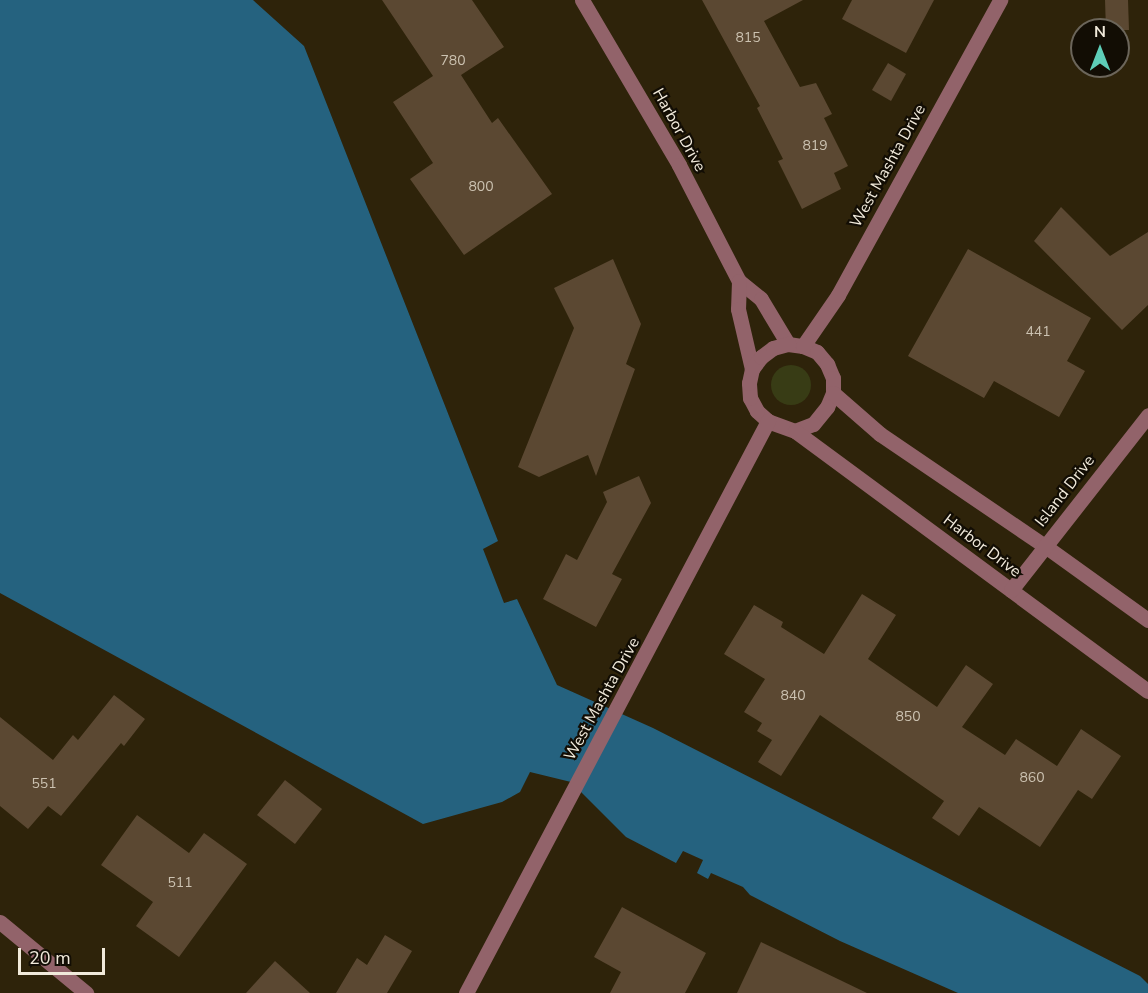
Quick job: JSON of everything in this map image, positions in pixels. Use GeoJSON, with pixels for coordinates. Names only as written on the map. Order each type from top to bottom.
{"type":"FeatureCollection","features":[{"type":"Feature","properties":{"kind":"street","name":"Harbor Drive"},"geometry":{"type":"LineString","coordinates":[[582,0],[679,165],[739,281],[761,299],[788,344]]}},
{"type":"Feature","properties":{"kind":"street","name":"West Mashta Drive"},"geometry":{"type":"LineString","coordinates":[[803,346],[838,295],[1000,0]]}},
{"type":"Feature","properties":{"kind":"street","name":"Harbor Drive"},"geometry":{"type":"LineString","coordinates":[[739,281],[738,309],[752,369]]}},
{"type":"Feature","properties":{"kind":"street"},"geometry":{"type":"LineString","coordinates":[[788,344],[803,346],[817,352],[827,364],[833,378],[833,393],[827,407],[813,424],[795,431],[768,421],[757,411],[750,398],[749,383],[752,369],[760,357],[773,348],[788,344]]}},
{"type":"Feature","properties":{"kind":"street","name":"Harbor Drive"},"geometry":{"type":"LineString","coordinates":[[833,393],[880,434],[1045,546],[1148,620]]}},
{"type":"Feature","properties":{"kind":"street","name":"Island Drive"},"geometry":{"type":"LineString","coordinates":[[1011,590],[1148,415]]}},
{"type":"Feature","properties":{"kind":"street","name":"West Mashta Drive"},"geometry":{"type":"LineString","coordinates":[[466,993],[768,421]]}},
{"type":"Feature","properties":{"kind":"street","name":"Harbor Drive"},"geometry":{"type":"LineString","coordinates":[[795,431],[1148,691]]}},
{"type":"Feature","properties":{"kind":"street"},"geometry":{"type":"LineString","coordinates":[[0,922],[86,993]]}},
{"type":"Feature","properties":{"kind":"green space"},"geometry":{"type":"Polygon","coordinates":[[[791,365],[799,366],[805,371],[810,377],[810,393],[805,399],[799,404],[791,405],[783,404],[777,399],[772,393],[771,385],[772,377],[777,371],[783,366],[791,365]]]}},
{"type":"Feature","properties":{"kind":"water"},"geometry":{"type":"Polygon","coordinates":[[[0,0],[253,0],[304,46],[498,541],[483,549],[504,603],[517,599],[557,685],[653,728],[1140,976],[1148,984],[1148,993],[958,993],[840,941],[750,895],[743,887],[711,873],[708,879],[697,873],[703,860],[683,851],[676,863],[626,837],[571,782],[530,772],[520,792],[502,802],[423,824],[0,593],[0,0]]]}},
{"type":"Feature","properties":{"kind":"building"},"geometry":{"type":"Polygon","coordinates":[[[382,0],[472,0],[504,47],[461,75],[492,123],[498,118],[552,194],[464,255],[410,179],[433,163],[393,102],[433,76],[382,0]]]}},
{"type":"Feature","properties":{"kind":"building"},"geometry":{"type":"Polygon","coordinates":[[[702,0],[803,0],[764,21],[800,87],[816,83],[832,114],[824,118],[848,166],[834,173],[841,189],[802,209],[778,161],[783,159],[757,108],[760,106],[702,0]]]}},
{"type":"Feature","properties":{"kind":"building"},"geometry":{"type":"Polygon","coordinates":[[[852,0],[934,0],[906,53],[842,19],[852,0]]]}},
{"type":"Feature","properties":{"kind":"building"},"geometry":{"type":"Polygon","coordinates":[[[1105,0],[1128,0],[1129,18],[1106,18],[1105,0]]]}},
{"type":"Feature","properties":{"kind":"building"},"geometry":{"type":"Polygon","coordinates":[[[888,63],[906,74],[891,101],[872,90],[888,63]]]}},
{"type":"Feature","properties":{"kind":"building"},"geometry":{"type":"Polygon","coordinates":[[[1061,207],[1110,256],[1148,232],[1148,305],[1122,330],[1034,241],[1061,207]]]}},
{"type":"Feature","properties":{"kind":"building"},"geometry":{"type":"Polygon","coordinates":[[[968,249],[1091,318],[1067,361],[1085,371],[1059,417],[994,381],[984,398],[908,356],[968,249]]]}},
{"type":"Feature","properties":{"kind":"building"},"geometry":{"type":"Polygon","coordinates":[[[613,259],[641,324],[626,364],[635,369],[596,476],[588,455],[539,477],[518,467],[574,328],[554,288],[613,259]]]}},
{"type":"Feature","properties":{"kind":"building"},"geometry":{"type":"Polygon","coordinates":[[[639,476],[651,503],[612,574],[622,579],[596,627],[543,599],[566,554],[577,560],[607,502],[603,492],[639,476]]]}},
{"type":"Feature","properties":{"kind":"building"},"geometry":{"type":"Polygon","coordinates":[[[862,594],[896,615],[868,659],[937,707],[966,665],[993,684],[962,727],[1005,755],[1016,739],[1057,766],[1081,729],[1121,756],[1092,799],[1078,790],[1040,847],[979,807],[959,836],[932,818],[944,801],[820,715],[781,776],[758,762],[772,740],[757,731],[762,723],[744,712],[765,679],[724,654],[754,605],[783,622],[781,627],[824,654],[862,594]]]}},
{"type":"Feature","properties":{"kind":"building"},"geometry":{"type":"Polygon","coordinates":[[[114,695],[145,719],[124,746],[121,743],[61,816],[48,806],[28,829],[0,806],[0,717],[53,760],[73,735],[78,740],[114,695]]]}},
{"type":"Feature","properties":{"kind":"building"},"geometry":{"type":"Polygon","coordinates":[[[285,780],[322,809],[295,844],[257,815],[285,780]]]}},
{"type":"Feature","properties":{"kind":"building"},"geometry":{"type":"Polygon","coordinates":[[[137,815],[189,853],[204,833],[247,864],[179,957],[136,926],[153,902],[101,865],[137,815]]]}},
{"type":"Feature","properties":{"kind":"building"},"geometry":{"type":"Polygon","coordinates":[[[622,907],[706,953],[685,993],[610,993],[621,972],[594,957],[622,907]]]}},
{"type":"Feature","properties":{"kind":"building"},"geometry":{"type":"Polygon","coordinates":[[[385,935],[412,951],[387,993],[336,993],[357,958],[367,965],[385,935]]]}},
{"type":"Feature","properties":{"kind":"building"},"geometry":{"type":"Polygon","coordinates":[[[761,942],[867,993],[737,993],[761,942]]]}},
{"type":"Feature","properties":{"kind":"building"},"geometry":{"type":"Polygon","coordinates":[[[275,961],[310,993],[246,993],[275,961]]]}}]}
